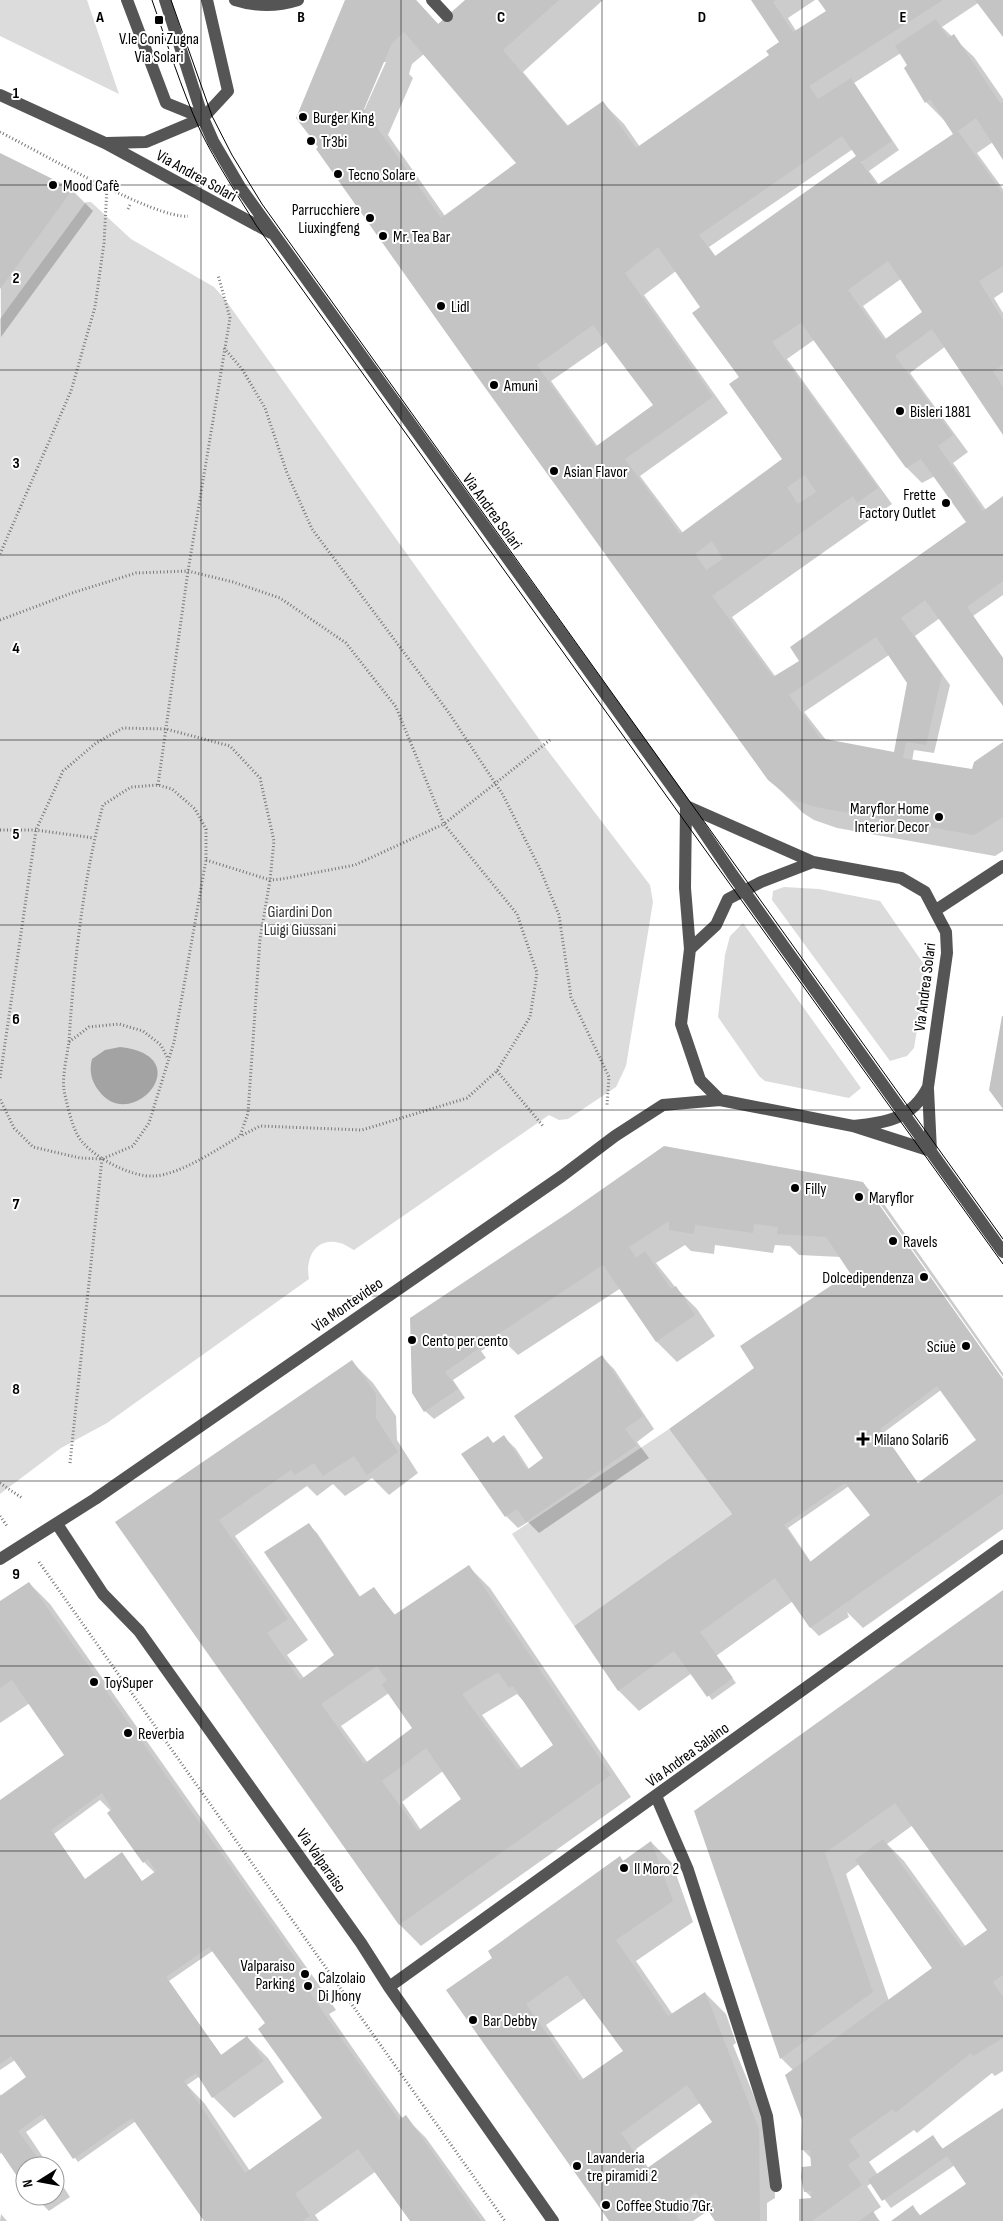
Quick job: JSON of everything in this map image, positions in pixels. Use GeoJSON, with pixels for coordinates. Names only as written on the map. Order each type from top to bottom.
{"type":"FeatureCollection","features":[{"type":"Feature","properties":{"kind":"street"},"geometry":{"type":"LineString","coordinates":[[127,0],[166,103],[203,118]]}},
{"type":"Feature","properties":{"kind":"street","name":"Via Andrea Solari"},"geometry":{"type":"LineString","coordinates":[[165,0],[203,118],[213,141],[240,187],[686,806],[743,890],[1003,1252]]}},
{"type":"Feature","properties":{"kind":"street","name":"Via Andrea Solari"},"geometry":{"type":"LineString","coordinates":[[105,143],[146,142],[203,118],[228,91],[207,0]]}},
{"type":"Feature","properties":{"kind":"street"},"geometry":{"type":"LineString","coordinates":[[235,0],[253,6],[281,6],[298,0]]}},
{"type":"Feature","properties":{"kind":"street"},"geometry":{"type":"LineString","coordinates":[[432,0],[447,16]]}},
{"type":"Feature","properties":{"kind":"street","name":"Via Andrea Solari"},"geometry":{"type":"LineString","coordinates":[[0,95],[105,143],[274,235]]}},
{"type":"Feature","properties":{"kind":"street"},"geometry":{"type":"LineString","coordinates":[[686,806],[685,888],[690,949],[681,1024],[700,1080],[720,1100]]}},
{"type":"Feature","properties":{"kind":"street","name":"Via Andrea Solari"},"geometry":{"type":"LineString","coordinates":[[686,806],[813,862],[901,878],[926,892],[946,932],[947,953],[928,1087],[931,1151]]}},
{"type":"Feature","properties":{"kind":"street"},"geometry":{"type":"LineString","coordinates":[[690,949],[716,925],[728,899],[743,890],[813,862]]}},
{"type":"Feature","properties":{"kind":"street"},"geometry":{"type":"LineString","coordinates":[[936,910],[1003,866]]}},
{"type":"Feature","properties":{"kind":"street","name":"Via Andrea Solari"},"geometry":{"type":"LineString","coordinates":[[853,1126],[883,1123],[904,1114],[921,1101],[928,1087]]}},
{"type":"Feature","properties":{"kind":"street","name":"Via Andrea Solari"},"geometry":{"type":"LineString","coordinates":[[720,1100],[853,1126],[931,1151]]}},
{"type":"Feature","properties":{"kind":"street","name":"Via Montevideo"},"geometry":{"type":"LineString","coordinates":[[0,1559],[57,1524],[546,1187],[631,1126],[663,1106],[720,1100]]}},
{"type":"Feature","properties":{"kind":"street","name":"Via Valparaiso"},"geometry":{"type":"LineString","coordinates":[[57,1524],[102,1594],[139,1630],[361,1943],[553,2221]]}},
{"type":"Feature","properties":{"kind":"street","name":"Via Andrea Salaino"},"geometry":{"type":"LineString","coordinates":[[390,1987],[1003,1546]]}},
{"type":"Feature","properties":{"kind":"street"},"geometry":{"type":"LineString","coordinates":[[656,1796],[688,1870],[767,2116],[776,2186]]}},
{"type":"Feature","properties":{"kind":"path"},"geometry":{"type":"LineString","coordinates":[[0,132],[107,187],[150,206],[182,217],[231,212]]}},
{"type":"Feature","properties":{"kind":"path"},"geometry":{"type":"LineString","coordinates":[[0,554],[71,391],[93,316],[104,244],[107,187]]}},
{"type":"Feature","properties":{"kind":"path"},"geometry":{"type":"LineString","coordinates":[[158,785],[188,571],[230,318],[218,275]]}},
{"type":"Feature","properties":{"kind":"path"},"geometry":{"type":"LineString","coordinates":[[224,348],[242,369],[265,408],[287,473],[312,528],[449,712],[496,783],[541,872],[559,915],[571,997],[609,1077],[607,1105]]}},
{"type":"Feature","properties":{"kind":"path"},"geometry":{"type":"LineString","coordinates":[[0,620],[72,592],[136,573],[188,571],[234,582],[280,598],[346,643],[396,707],[444,824],[518,914],[537,972],[530,1017],[497,1072],[467,1098],[362,1130],[260,1126],[188,1166],[154,1176],[127,1172],[102,1159],[77,1135],[64,1090],[86,888],[94,838],[104,805],[131,787],[158,785],[172,789],[195,809],[206,829],[206,860],[188,970],[168,1060],[149,1123],[133,1146],[102,1159],[80,1158],[33,1147],[14,1128],[0,1099]]}},
{"type":"Feature","properties":{"kind":"path"},"geometry":{"type":"LineString","coordinates":[[0,1078],[36,830],[63,771],[96,743],[123,728],[166,729],[230,746],[260,778],[274,841],[270,880],[260,939],[248,1113],[240,1136]]}},
{"type":"Feature","properties":{"kind":"path"},"geometry":{"type":"LineString","coordinates":[[206,860],[270,880],[355,865],[444,824],[550,740]]}},
{"type":"Feature","properties":{"kind":"path"},"geometry":{"type":"LineString","coordinates":[[0,830],[36,830],[94,838]]}},
{"type":"Feature","properties":{"kind":"path"},"geometry":{"type":"LineString","coordinates":[[68,1042],[89,1027],[119,1024],[143,1031],[161,1045],[168,1060]]}},
{"type":"Feature","properties":{"kind":"path"},"geometry":{"type":"LineString","coordinates":[[497,1072],[543,1126]]}},
{"type":"Feature","properties":{"kind":"path"},"geometry":{"type":"LineString","coordinates":[[70,1463],[102,1159]]}},
{"type":"Feature","properties":{"kind":"path"},"geometry":{"type":"LineString","coordinates":[[0,1483],[22,1498]]}},
{"type":"Feature","properties":{"kind":"path"},"geometry":{"type":"LineString","coordinates":[[0,1516],[6,1525]]}},
{"type":"Feature","properties":{"kind":"path"},"geometry":{"type":"LineString","coordinates":[[38,1560],[505,2221]]}},
{"type":"Feature","properties":{"kind":"green space"},"geometry":{"type":"Polygon","coordinates":[[[0,0],[87,0],[119,94],[0,36],[0,0]]]}},
{"type":"Feature","properties":{"kind":"green space","name":"Giardini Don Luigi Giussani"},"geometry":{"type":"Polygon","coordinates":[[[86,202],[91,202],[131,239],[214,287],[224,298],[542,743],[650,885],[653,902],[626,1066],[616,1087],[568,1119],[559,1120],[549,1115],[354,1250],[342,1244],[331,1242],[318,1246],[310,1257],[309,1279],[107,1423],[61,1448],[0,1494],[0,319],[86,202]]]}},
{"type":"Feature","properties":{"kind":"green space"},"geometry":{"type":"Polygon","coordinates":[[[784,887],[819,889],[880,901],[923,963],[926,977],[914,1048],[907,1056],[890,1061],[772,900],[773,891],[784,887]]]}},
{"type":"Feature","properties":{"kind":"green space"},"geometry":{"type":"Polygon","coordinates":[[[743,923],[861,1088],[849,1098],[765,1081],[759,1076],[718,1017],[725,955],[730,936],[743,923]]]}},
{"type":"Feature","properties":{"kind":"green space"},"geometry":{"type":"Polygon","coordinates":[[[669,1429],[732,1514],[574,1626],[512,1534],[669,1429]]]}},
{"type":"Feature","properties":{"kind":"shaded area"},"geometry":{"type":"Polygon","coordinates":[[[120,1047],[144,1053],[155,1064],[157,1076],[152,1089],[141,1099],[127,1104],[112,1102],[99,1091],[92,1079],[91,1071],[92,1059],[105,1050],[120,1047]]]}},
{"type":"Feature","properties":{"kind":"building"},"geometry":{"type":"Polygon","coordinates":[[[345,0],[416,0],[438,24],[465,0],[559,0],[503,50],[567,126],[603,101],[636,148],[769,55],[766,51],[779,42],[751,0],[776,0],[773,2],[793,32],[826,11],[818,0],[943,0],[809,86],[818,99],[851,78],[892,141],[861,162],[877,185],[953,134],[930,99],[925,103],[904,68],[907,65],[895,46],[936,19],[948,38],[954,34],[1000,103],[1003,102],[1003,160],[976,118],[958,131],[1003,194],[1003,266],[979,281],[1003,320],[1003,365],[993,371],[1003,387],[1003,435],[932,329],[895,356],[953,435],[938,446],[983,511],[1003,496],[1003,581],[967,607],[1003,658],[1003,706],[925,600],[901,618],[942,675],[926,745],[906,742],[903,758],[972,769],[974,762],[1003,742],[1003,817],[974,835],[815,807],[791,799],[768,780],[476,375],[296,118],[345,0]],[[404,32],[392,43],[364,109],[441,218],[516,163],[404,32]],[[842,136],[699,235],[715,256],[856,156],[842,136]],[[658,247],[625,273],[713,397],[625,459],[680,534],[782,459],[729,384],[739,377],[692,313],[700,307],[658,247]],[[888,261],[848,290],[884,340],[922,312],[888,261]],[[801,323],[772,342],[878,488],[857,503],[853,496],[712,596],[773,677],[799,661],[790,647],[966,522],[921,459],[906,468],[801,323]],[[593,325],[537,365],[595,447],[653,405],[593,325]],[[805,475],[787,487],[798,504],[816,492],[805,475]],[[712,541],[695,554],[706,570],[723,559],[712,541]],[[876,637],[789,695],[820,738],[894,752],[907,683],[876,637]]]}},
{"type":"Feature","properties":{"kind":"building"},"geometry":{"type":"Polygon","coordinates":[[[975,0],[1003,0],[1003,37],[975,0]]]}},
{"type":"Feature","properties":{"kind":"building"},"geometry":{"type":"Polygon","coordinates":[[[0,153],[73,189],[0,289],[0,153]]]}},
{"type":"Feature","properties":{"kind":"building"},"geometry":{"type":"Polygon","coordinates":[[[1003,1016],[1003,1109],[989,1090],[1003,1016]]]}},
{"type":"Feature","properties":{"kind":"building"},"geometry":{"type":"Polygon","coordinates":[[[664,1146],[863,1182],[1003,1379],[1003,1493],[810,1628],[775,1578],[700,1632],[733,1678],[707,1697],[674,1651],[618,1691],[574,1626],[732,1514],[669,1429],[754,1368],[740,1346],[850,1273],[826,1237],[777,1234],[778,1227],[754,1224],[753,1233],[695,1225],[694,1234],[669,1230],[669,1221],[629,1247],[636,1258],[645,1251],[671,1289],[676,1286],[695,1315],[656,1342],[603,1265],[477,1348],[445,1372],[458,1389],[424,1412],[412,1393],[410,1318],[568,1213],[664,1146]],[[937,1386],[880,1429],[918,1483],[976,1440],[937,1386]],[[845,1483],[784,1525],[810,1562],[870,1515],[845,1483]]]}},
{"type":"Feature","properties":{"kind":"building"},"geometry":{"type":"Polygon","coordinates":[[[602,1355],[643,1416],[625,1429],[637,1445],[526,1522],[517,1509],[505,1517],[461,1454],[488,1436],[493,1443],[504,1435],[527,1470],[543,1458],[514,1416],[602,1355]]]}},
{"type":"Feature","properties":{"kind":"building"},"geometry":{"type":"Polygon","coordinates":[[[352,1360],[376,1394],[376,1418],[398,1452],[367,1475],[354,1456],[323,1476],[314,1463],[295,1475],[291,1470],[219,1520],[288,1619],[267,1633],[300,1680],[334,1655],[264,1552],[309,1523],[359,1597],[374,1587],[394,1615],[469,1565],[611,1775],[399,1925],[115,1522],[352,1360]],[[377,1666],[321,1704],[364,1764],[412,1728],[382,1685],[387,1680],[377,1666]],[[498,1672],[462,1694],[518,1770],[553,1745],[513,1686],[509,1688],[498,1672]],[[426,1748],[382,1781],[418,1831],[461,1799],[426,1748]]]}},
{"type":"Feature","properties":{"kind":"building"},"geometry":{"type":"Polygon","coordinates":[[[29,1582],[298,1962],[316,1989],[310,1993],[350,2051],[399,2120],[406,2115],[481,2221],[410,2221],[358,2149],[295,2194],[310,2216],[302,2221],[204,2221],[132,2118],[73,2159],[42,2114],[18,2131],[37,2156],[15,2156],[15,2173],[0,2151],[0,2096],[26,2077],[11,2056],[0,2064],[0,1800],[64,1755],[12,1680],[0,1688],[0,1601],[29,1582]],[[102,1793],[51,1830],[85,1879],[122,1852],[142,1881],[156,1871],[148,1859],[143,1863],[107,1813],[112,1809],[102,1793]],[[209,1947],[166,1977],[221,2055],[247,2036],[264,2061],[212,2098],[196,2073],[184,2081],[245,2173],[322,2118],[258,2029],[265,2023],[209,1947]]]}},
{"type":"Feature","properties":{"kind":"building"},"geometry":{"type":"Polygon","coordinates":[[[1003,1590],[1003,1975],[993,1982],[1003,1997],[1003,2038],[973,2056],[971,2053],[895,2113],[893,2109],[849,2140],[860,2156],[848,2165],[862,2185],[812,2221],[799,2221],[799,2199],[811,2198],[811,2191],[804,2192],[801,2177],[802,2167],[811,2166],[810,2150],[801,2150],[802,2120],[785,2075],[932,1968],[855,1860],[883,1839],[962,1948],[987,1930],[895,1803],[825,1853],[873,1992],[780,2059],[694,1811],[1003,1590]]]}},
{"type":"Feature","properties":{"kind":"building"},"geometry":{"type":"Polygon","coordinates":[[[651,1841],[673,1901],[616,1940],[668,2016],[705,1992],[759,2129],[760,2221],[715,2221],[696,2193],[672,2209],[680,2221],[609,2221],[446,1990],[492,1958],[488,1951],[620,1856],[623,1861],[651,1841]],[[567,1975],[526,2004],[580,2081],[623,2051],[567,1975]],[[687,2085],[621,2133],[646,2169],[712,2122],[687,2085]]]}},
{"type":"Feature","properties":{"kind":"building"},"geometry":{"type":"Polygon","coordinates":[[[1003,2108],[1003,2221],[891,2221],[913,2205],[919,2216],[966,2184],[947,2156],[882,2201],[868,2180],[933,2135],[942,2149],[1003,2108]]]}},
{"type":"Feature","properties":{"kind":"building"},"geometry":{"type":"Polygon","coordinates":[[[873,2211],[879,2221],[859,2221],[873,2211]]]}},
{"type":"Feature","properties":{"kind":"tram line"},"geometry":{"type":"LineString","coordinates":[[152,0],[180,82],[200,130],[256,225],[1003,1264]]}},
{"type":"Feature","properties":{"kind":"tram line"},"geometry":{"type":"LineString","coordinates":[[171,0],[212,116],[232,155],[262,204],[1003,1239]]}},
{"type":"Feature","properties":{"kind":"place","name":"V.le Coni Zugna Via Solari"},"geometry":{"type":"Point","coordinates":[159,20]}},
{"type":"Feature","properties":{"kind":"place","name":"Burger King"},"geometry":{"type":"Point","coordinates":[303,117]}},
{"type":"Feature","properties":{"kind":"place","name":"Tr3bi"},"geometry":{"type":"Point","coordinates":[311,141]}},
{"type":"Feature","properties":{"kind":"place","name":"Tecno Solare"},"geometry":{"type":"Point","coordinates":[338,174]}},
{"type":"Feature","properties":{"kind":"place","name":"Mood Cafè"},"geometry":{"type":"Point","coordinates":[53,185]}},
{"type":"Feature","properties":{"kind":"place","name":"Parrucchiere Liuxingfeng"},"geometry":{"type":"Point","coordinates":[370,218]}},
{"type":"Feature","properties":{"kind":"place","name":"Mr. Tea Bar"},"geometry":{"type":"Point","coordinates":[383,236]}},
{"type":"Feature","properties":{"kind":"place","name":"Lidl"},"geometry":{"type":"Point","coordinates":[441,306]}},
{"type":"Feature","properties":{"kind":"place","name":"Amunì"},"geometry":{"type":"Point","coordinates":[494,385]}},
{"type":"Feature","properties":{"kind":"place","name":"Bisleri 1881"},"geometry":{"type":"Point","coordinates":[900,411]}},
{"type":"Feature","properties":{"kind":"place","name":"Asian Flavor"},"geometry":{"type":"Point","coordinates":[554,471]}},
{"type":"Feature","properties":{"kind":"place","name":"Frette Factory Outlet"},"geometry":{"type":"Point","coordinates":[946,503]}},
{"type":"Feature","properties":{"kind":"place","name":"Maryflor Home Interior Decor"},"geometry":{"type":"Point","coordinates":[939,817]}},
{"type":"Feature","properties":{"kind":"place","name":"Filly"},"geometry":{"type":"Point","coordinates":[795,1188]}},
{"type":"Feature","properties":{"kind":"place","name":"Maryflor"},"geometry":{"type":"Point","coordinates":[859,1197]}},
{"type":"Feature","properties":{"kind":"place","name":"Ravels"},"geometry":{"type":"Point","coordinates":[893,1241]}},
{"type":"Feature","properties":{"kind":"place","name":"Dolcedipendenza"},"geometry":{"type":"Point","coordinates":[924,1277]}},
{"type":"Feature","properties":{"kind":"place","name":"Cento per cento"},"geometry":{"type":"Point","coordinates":[412,1340]}},
{"type":"Feature","properties":{"kind":"place","name":"Sciuè"},"geometry":{"type":"Point","coordinates":[966,1346]}},
{"type":"Feature","properties":{"kind":"place","name":"Milano Solari6"},"geometry":{"type":"Point","coordinates":[863,1439]}},
{"type":"Feature","properties":{"kind":"place","name":"ToySuper"},"geometry":{"type":"Point","coordinates":[94,1682]}},
{"type":"Feature","properties":{"kind":"place","name":"Reverbia"},"geometry":{"type":"Point","coordinates":[128,1733]}},
{"type":"Feature","properties":{"kind":"place","name":"Il Moro 2"},"geometry":{"type":"Point","coordinates":[624,1868]}},
{"type":"Feature","properties":{"kind":"place","name":"Valparaiso Parking"},"geometry":{"type":"Point","coordinates":[305,1974]}},
{"type":"Feature","properties":{"kind":"place","name":"Calzolaio Di Jhony"},"geometry":{"type":"Point","coordinates":[308,1986]}},
{"type":"Feature","properties":{"kind":"place","name":"Bar Debby"},"geometry":{"type":"Point","coordinates":[473,2020]}},
{"type":"Feature","properties":{"kind":"place","name":"Lavanderia tre piramidi 2"},"geometry":{"type":"Point","coordinates":[577,2166]}},
{"type":"Feature","properties":{"kind":"place","name":"Coffee Studio 7Gr."},"geometry":{"type":"Point","coordinates":[606,2205]}}]}
